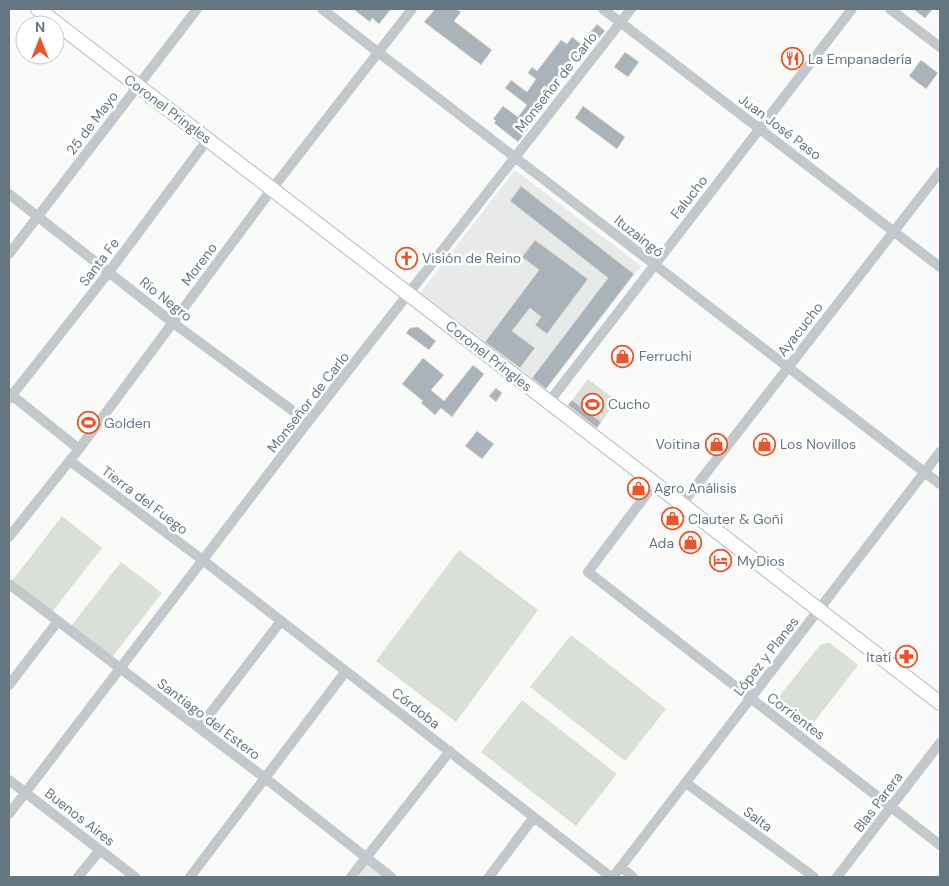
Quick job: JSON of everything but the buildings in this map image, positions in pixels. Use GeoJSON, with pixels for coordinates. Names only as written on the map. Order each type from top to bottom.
{"type":"FeatureCollection","features":[{"type":"Feature","properties":{"kind":"main road","name":"Coronel Pringles"},"geometry":{"type":"LineString","coordinates":[[38,9],[940,702]]}},
{"type":"Feature","properties":{"kind":"street","name":"25 de Mayo"},"geometry":{"type":"LineString","coordinates":[[9,254],[197,9]]}},
{"type":"Feature","properties":{"kind":"street","name":"Ituzaingó"},"geometry":{"type":"LineString","coordinates":[[322,9],[940,484]]}},
{"type":"Feature","properties":{"kind":"street","name":"Moreno"},"geometry":{"type":"LineString","coordinates":[[9,537],[70,461],[272,189],[412,9]]}},
{"type":"Feature","properties":{"kind":"street","name":"Juan José Paso"},"geometry":{"type":"LineString","coordinates":[[603,9],[940,267]]}},
{"type":"Feature","properties":{"kind":"street","name":"Monseñor de Carlo"},"geometry":{"type":"LineString","coordinates":[[9,814],[204,561],[308,422],[410,295],[631,9]]}},
{"type":"Feature","properties":{"kind":"street","name":"Falucho"},"geometry":{"type":"LineString","coordinates":[[549,402],[852,9]]}},
{"type":"Feature","properties":{"kind":"street"},"geometry":{"type":"LineString","coordinates":[[890,9],[940,47]]}},
{"type":"Feature","properties":{"kind":"street","name":"Santa Fe"},"geometry":{"type":"LineString","coordinates":[[10,395],[109,272],[208,139]]}},
{"type":"Feature","properties":{"kind":"street","name":"Ayacucho"},"geometry":{"type":"LineString","coordinates":[[682,504],[940,172]]}},
{"type":"Feature","properties":{"kind":"street","name":"Río Negro"},"geometry":{"type":"LineString","coordinates":[[9,194],[172,322],[308,422]]}},
{"type":"Feature","properties":{"kind":"street"},"geometry":{"type":"LineString","coordinates":[[10,395],[79,448]]}},
{"type":"Feature","properties":{"kind":"street","name":"López y Planes"},"geometry":{"type":"LineString","coordinates":[[612,877],[621,868],[940,452]]}},
{"type":"Feature","properties":{"kind":"street","name":"Tierra del Fuego"},"geometry":{"type":"LineString","coordinates":[[70,461],[204,561]]}},
{"type":"Feature","properties":{"kind":"street","name":"Corrientes"},"geometry":{"type":"LineString","coordinates":[[655,483],[588,572],[940,845]]}},
{"type":"Feature","properties":{"kind":"street","name":"Córdoba"},"geometry":{"type":"LineString","coordinates":[[204,561],[612,877]]}},
{"type":"Feature","properties":{"kind":"street","name":"Santiago del Estero"},"geometry":{"type":"LineString","coordinates":[[9,584],[265,778],[391,877]]}},
{"type":"Feature","properties":{"kind":"street"},"geometry":{"type":"LineString","coordinates":[[9,685],[58,621]]}},
{"type":"Feature","properties":{"kind":"street"},"geometry":{"type":"LineString","coordinates":[[199,728],[281,621]]}},
{"type":"Feature","properties":{"kind":"street"},"geometry":{"type":"LineString","coordinates":[[190,877],[346,671]]}},
{"type":"Feature","properties":{"kind":"street","name":"Blas Parera"},"geometry":{"type":"LineString","coordinates":[[837,877],[940,743]]}},
{"type":"Feature","properties":{"kind":"street"},"geometry":{"type":"LineString","coordinates":[[351,877],[450,751]]}},
{"type":"Feature","properties":{"kind":"street","name":"Buenos Aires"},"geometry":{"type":"LineString","coordinates":[[9,780],[135,877]]}},
{"type":"Feature","properties":{"kind":"street","name":"Salta"},"geometry":{"type":"LineString","coordinates":[[686,783],[814,877]]}},
{"type":"Feature","properties":{"kind":"street"},"geometry":{"type":"LineString","coordinates":[[489,877],[534,817]]}},
{"type":"Feature","properties":{"kind":"street"},"geometry":{"type":"LineString","coordinates":[[78,877],[100,850]]}},
{"type":"Feature","properties":{"kind":"street"},"geometry":{"type":"LineString","coordinates":[[621,868],[633,877]]}},
{"type":"Feature","properties":{"kind":"shaded area"},"geometry":{"type":"Polygon","coordinates":[[[515,170],[641,266],[546,389],[420,293],[515,170]]]}},
{"type":"Feature","properties":{"kind":"shaded area","name":"Cucho"},"geometry":{"type":"Polygon","coordinates":[[[588,379],[617,401],[596,429],[567,407],[588,379]]]}},
{"type":"Feature","properties":{"kind":"shaded area"},"geometry":{"type":"Polygon","coordinates":[[[62,516],[102,548],[52,612],[12,581],[62,516]]]}},
{"type":"Feature","properties":{"kind":"shaded area"},"geometry":{"type":"Polygon","coordinates":[[[459,550],[538,610],[456,722],[376,661],[459,550]]]}},
{"type":"Feature","properties":{"kind":"shaded area"},"geometry":{"type":"Polygon","coordinates":[[[121,562],[162,593],[112,657],[71,626],[121,562]]]}},
{"type":"Feature","properties":{"kind":"shaded area"},"geometry":{"type":"Polygon","coordinates":[[[571,635],[666,709],[625,761],[530,687],[571,635]]]}},
{"type":"Feature","properties":{"kind":"shaded area"},"geometry":{"type":"Polygon","coordinates":[[[830,643],[858,665],[808,730],[778,707],[777,699],[821,644],[830,643]]]}},
{"type":"Feature","properties":{"kind":"shaded area"},"geometry":{"type":"Polygon","coordinates":[[[522,700],[617,774],[576,826],[481,752],[522,700]]]}},
{"type":"Feature","properties":{"kind":"shaded area"},"geometry":{"type":"Polygon","coordinates":[[[366,857],[391,877],[351,877],[366,857]]]}},
{"type":"Feature","properties":{"kind":"place","name":"La Empanadería"},"geometry":{"type":"Point","coordinates":[792,59]}},
{"type":"Feature","properties":{"kind":"place","name":"Visión de Reino"},"geometry":{"type":"Point","coordinates":[406,258]}},
{"type":"Feature","properties":{"kind":"place","name":"Ferruchi"},"geometry":{"type":"Point","coordinates":[623,356]}},
{"type":"Feature","properties":{"kind":"place","name":"Cucho"},"geometry":{"type":"Point","coordinates":[592,404]}},
{"type":"Feature","properties":{"kind":"place","name":"Golden"},"geometry":{"type":"Point","coordinates":[88,423]}},
{"type":"Feature","properties":{"kind":"place","name":"Voitina"},"geometry":{"type":"Point","coordinates":[716,444]}},
{"type":"Feature","properties":{"kind":"place","name":"Los Novillos"},"geometry":{"type":"Point","coordinates":[764,444]}},
{"type":"Feature","properties":{"kind":"place","name":"Agro Análisis"},"geometry":{"type":"Point","coordinates":[638,488]}},
{"type":"Feature","properties":{"kind":"place","name":"Clauter & Goñi"},"geometry":{"type":"Point","coordinates":[672,519]}},
{"type":"Feature","properties":{"kind":"place","name":"Ada"},"geometry":{"type":"Point","coordinates":[690,543]}},
{"type":"Feature","properties":{"kind":"place","name":"MyDios"},"geometry":{"type":"Point","coordinates":[721,561]}},
{"type":"Feature","properties":{"kind":"place","name":"Itatí"},"geometry":{"type":"Point","coordinates":[907,657]}}]}
